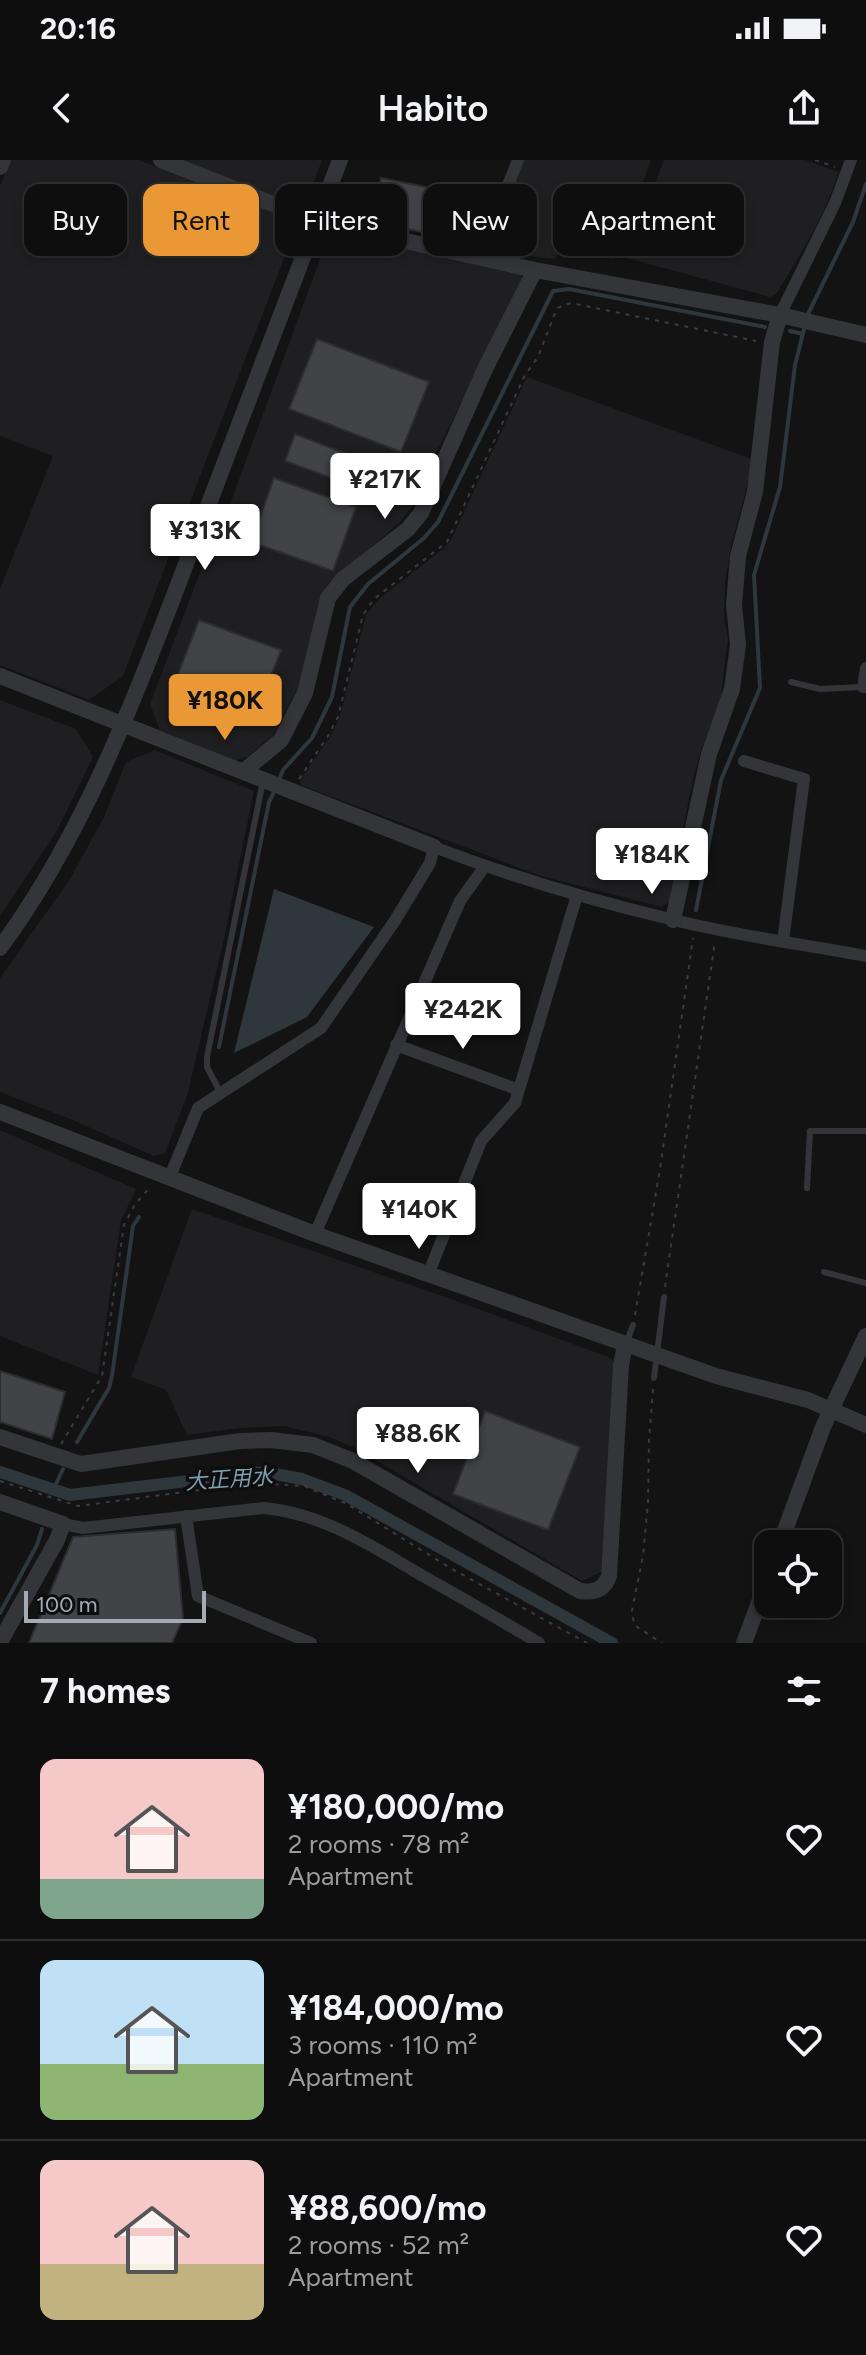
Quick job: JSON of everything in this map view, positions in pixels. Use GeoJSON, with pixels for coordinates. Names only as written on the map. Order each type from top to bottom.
{"type":"FeatureCollection","features":[{"type":"Feature","properties":{"kind":"street"},"geometry":{"type":"LineString","coordinates":[[0,167],[3,160]]}},
{"type":"Feature","properties":{"kind":"street"},"geometry":{"type":"LineString","coordinates":[[161,160],[275,205]]}},
{"type":"Feature","properties":{"kind":"street"},"geometry":{"type":"LineString","coordinates":[[331,184],[340,160]]}},
{"type":"Feature","properties":{"kind":"street"},"geometry":{"type":"LineString","coordinates":[[508,184],[518,160]]}},
{"type":"Feature","properties":{"kind":"street"},"geometry":{"type":"LineString","coordinates":[[673,920],[709,754],[732,689],[738,645],[734,605],[738,556],[755,492],[772,342],[780,315],[835,203],[849,166]]}},
{"type":"Feature","properties":{"kind":"street"},"geometry":{"type":"LineString","coordinates":[[0,948],[6,930],[29,908],[89,803],[158,638],[303,256]]}},
{"type":"Feature","properties":{"kind":"street"},"geometry":{"type":"LineString","coordinates":[[480,256],[535,270],[780,315],[866,335]]}},
{"type":"Feature","properties":{"kind":"street"},"geometry":{"type":"LineString","coordinates":[[244,771],[281,740],[305,693],[328,598],[343,579],[408,529],[421,513],[485,369],[535,270]]}},
{"type":"Feature","properties":{"kind":"street"},"geometry":{"type":"LineString","coordinates":[[865,687],[866,668]]}},
{"type":"Feature","properties":{"kind":"street"},"geometry":{"type":"LineString","coordinates":[[0,676],[485,866],[577,895],[694,925],[866,956]]}},
{"type":"Feature","properties":{"kind":"street"},"geometry":{"type":"LineString","coordinates":[[744,761],[804,779],[783,941]]}},
{"type":"Feature","properties":{"kind":"street"},"geometry":{"type":"LineString","coordinates":[[169,1179],[195,1111],[321,1028],[394,922],[430,863],[434,847]]}},
{"type":"Feature","properties":{"kind":"street"},"geometry":{"type":"LineString","coordinates":[[315,1234],[460,901],[485,866]]}},
{"type":"Feature","properties":{"kind":"street"},"geometry":{"type":"LineString","coordinates":[[428,1275],[481,1141],[515,1103],[577,895]]}},
{"type":"Feature","properties":{"kind":"street"},"geometry":{"type":"LineString","coordinates":[[396,1045],[519,1090]]}},
{"type":"Feature","properties":{"kind":"street"},"geometry":{"type":"LineString","coordinates":[[0,1112],[169,1179],[428,1275],[716,1376],[831,1409],[866,1425]]}},
{"type":"Feature","properties":{"kind":"street"},"geometry":{"type":"LineString","coordinates":[[785,1530],[831,1409],[866,1336]]}},
{"type":"Feature","properties":{"kind":"street"},"geometry":{"type":"LineString","coordinates":[[0,1437],[81,1464],[240,1441],[271,1440],[313,1445],[353,1461],[580,1591],[589,1593],[604,1586],[609,1576],[621,1365],[625,1345]]}},
{"type":"Feature","properties":{"kind":"street"},"geometry":{"type":"LineString","coordinates":[[0,1502],[83,1528],[263,1508],[313,1517],[380,1551],[539,1643]]}},
{"type":"Feature","properties":{"kind":"street"},"geometry":{"type":"LineString","coordinates":[[186,1516],[198,1596],[311,1643]]}},
{"type":"Feature","properties":{"kind":"street"},"geometry":{"type":"LineString","coordinates":[[0,1642],[63,1524]]}},
{"type":"Feature","properties":{"kind":"street"},"geometry":{"type":"LineString","coordinates":[[744,1643],[754,1616]]}},
{"type":"Feature","properties":{"kind":"lane"},"geometry":{"type":"LineString","coordinates":[[791,682],[820,689],[865,687]]}},
{"type":"Feature","properties":{"kind":"lane"},"geometry":{"type":"LineString","coordinates":[[220,1092],[207,1067],[207,1057],[263,778]]}},
{"type":"Feature","properties":{"kind":"lane"},"geometry":{"type":"LineString","coordinates":[[807,1188],[810,1131],[866,1131]]}},
{"type":"Feature","properties":{"kind":"lane"},"geometry":{"type":"LineString","coordinates":[[824,1272],[866,1283]]}},
{"type":"Feature","properties":{"kind":"lane"},"geometry":{"type":"LineString","coordinates":[[654,1378],[664,1297]]}},
{"type":"Feature","properties":{"kind":"lane"},"geometry":{"type":"LineString","coordinates":[[625,1345],[633,1325]]}},
{"type":"Feature","properties":{"kind":"path"},"geometry":{"type":"LineString","coordinates":[[815,160],[849,166]]}},
{"type":"Feature","properties":{"kind":"path"},"geometry":{"type":"LineString","coordinates":[[292,790],[338,717],[363,615],[374,599],[447,542],[525,375],[538,357],[557,308],[571,303],[759,342],[772,342]]}},
{"type":"Feature","properties":{"kind":"path"},"geometry":{"type":"LineString","coordinates":[[633,1325],[660,1169],[694,925]]}},
{"type":"Feature","properties":{"kind":"path"},"geometry":{"type":"LineString","coordinates":[[664,1297],[717,929]]}},
{"type":"Feature","properties":{"kind":"path"},"geometry":{"type":"LineString","coordinates":[[54,1455],[102,1376],[124,1225],[134,1206],[150,1187]]}},
{"type":"Feature","properties":{"kind":"path"},"geometry":{"type":"LineString","coordinates":[[654,1378],[648,1502],[632,1619],[639,1629],[662,1643]]}},
{"type":"Feature","properties":{"kind":"shaded area"},"geometry":{"type":"Polygon","coordinates":[[[10,160],[139,160],[200,184],[143,184],[143,256],[259,256],[259,207],[275,213],[275,256],[285,256],[123,676],[89,700],[0,665],[0,589],[53,456],[0,436],[0,186],[10,160]]]}},
{"type":"Feature","properties":{"kind":"shaded area"},"geometry":{"type":"Polygon","coordinates":[[[180,160],[322,160],[313,184],[275,184],[275,198],[259,191],[259,184],[241,184],[180,160]]]}},
{"type":"Feature","properties":{"kind":"shaded area"},"geometry":{"type":"Polygon","coordinates":[[[524,160],[651,160],[642,184],[553,184],[555,259],[529,256],[537,256],[537,184],[515,184],[524,160]]]}},
{"type":"Feature","properties":{"kind":"shaded area"},"geometry":{"type":"Polygon","coordinates":[[[664,160],[805,160],[839,172],[808,241],[777,293],[770,297],[627,258],[744,256],[744,184],[655,184],[664,160]]]}},
{"type":"Feature","properties":{"kind":"shaded area"},"geometry":{"type":"Polygon","coordinates":[[[407,249],[423,253],[423,256],[439,256],[519,273],[523,279],[428,469],[416,502],[399,523],[327,585],[318,604],[300,684],[274,734],[247,757],[235,760],[160,730],[150,704],[215,533],[219,534],[321,256],[407,256],[407,249]]]}},
{"type":"Feature","properties":{"kind":"shaded area"},"geometry":{"type":"Polygon","coordinates":[[[527,377],[754,460],[731,546],[725,583],[724,618],[728,639],[720,703],[701,750],[669,901],[662,907],[541,876],[301,785],[300,780],[339,719],[366,615],[378,600],[451,540],[527,377]]]}},
{"type":"Feature","properties":{"kind":"shaded area"},"geometry":{"type":"Polygon","coordinates":[[[0,700],[76,729],[93,757],[57,831],[0,916],[0,700]]]}},
{"type":"Feature","properties":{"kind":"shaded area"},"geometry":{"type":"Polygon","coordinates":[[[155,750],[254,791],[224,939],[187,1096],[165,1153],[154,1156],[0,1092],[0,978],[70,879],[104,817],[126,762],[155,750]]]}},
{"type":"Feature","properties":{"kind":"shaded area"},"geometry":{"type":"Polygon","coordinates":[[[274,889],[374,927],[307,1017],[234,1053],[274,889]]]}},
{"type":"Feature","properties":{"kind":"shaded area"},"geometry":{"type":"Polygon","coordinates":[[[0,1130],[136,1189],[121,1221],[98,1375],[0,1336],[0,1130]]]}},
{"type":"Feature","properties":{"kind":"shaded area"},"geometry":{"type":"Polygon","coordinates":[[[192,1209],[611,1358],[615,1364],[601,1572],[582,1581],[355,1448],[329,1437],[284,1426],[187,1435],[166,1390],[131,1377],[192,1209]]]}},
{"type":"Feature","properties":{"kind":"building"},"geometry":{"type":"Polygon","coordinates":[[[381,178],[423,186],[423,232],[407,229],[407,184],[380,184],[381,178]]]}},
{"type":"Feature","properties":{"kind":"building"},"geometry":{"type":"Polygon","coordinates":[[[317,339],[429,382],[401,452],[289,409],[317,339]]]}},
{"type":"Feature","properties":{"kind":"building"},"geometry":{"type":"Polygon","coordinates":[[[295,434],[368,462],[359,488],[285,461],[295,434]]]}},
{"type":"Feature","properties":{"kind":"building"},"geometry":{"type":"Polygon","coordinates":[[[274,478],[356,507],[333,571],[251,542],[274,478]]]}},
{"type":"Feature","properties":{"kind":"building"},"geometry":{"type":"Polygon","coordinates":[[[199,620],[281,650],[255,718],[173,687],[199,620]]]}},
{"type":"Feature","properties":{"kind":"building"},"geometry":{"type":"Polygon","coordinates":[[[0,1371],[65,1392],[52,1439],[0,1422],[0,1371]]]}},
{"type":"Feature","properties":{"kind":"building"},"geometry":{"type":"Polygon","coordinates":[[[485,1411],[580,1447],[548,1530],[453,1494],[485,1411]]]}},
{"type":"Feature","properties":{"kind":"building"},"geometry":{"type":"Polygon","coordinates":[[[175,1529],[183,1618],[172,1643],[29,1643],[73,1537],[175,1529]]]}},
{"type":"Feature","properties":{"kind":"waterway"},"geometry":{"type":"LineString","coordinates":[[807,316],[853,222],[866,184]]}},
{"type":"Feature","properties":{"kind":"waterway"},"geometry":{"type":"LineString","coordinates":[[279,780],[283,770],[312,738],[332,697],[350,607],[368,584],[424,538],[438,522],[553,291],[569,289],[765,327]]}},
{"type":"Feature","properties":{"kind":"waterway"},"geometry":{"type":"LineString","coordinates":[[696,910],[721,780],[760,688],[754,575],[780,487],[795,365],[805,325]]}},
{"type":"Feature","properties":{"kind":"waterway"},"geometry":{"type":"LineString","coordinates":[[790,331],[803,334]]}},
{"type":"Feature","properties":{"kind":"waterway"},"geometry":{"type":"LineString","coordinates":[[219,1047],[269,802],[276,788]]}},
{"type":"Feature","properties":{"kind":"waterway"},"geometry":{"type":"LineString","coordinates":[[77,1442],[109,1388],[133,1226],[139,1217]]}},
{"type":"Feature","properties":{"kind":"waterway"},"geometry":{"type":"LineString","coordinates":[[56,1484],[63,1469]]}},
{"type":"Feature","properties":{"kind":"waterway","name":"大正用水"},"geometry":{"type":"LineString","coordinates":[[0,1472],[70,1495],[264,1472],[302,1479],[345,1495],[612,1643]]}},
{"type":"Feature","properties":{"kind":"waterway"},"geometry":{"type":"LineString","coordinates":[[0,1613],[37,1545],[42,1529]]}}]}
